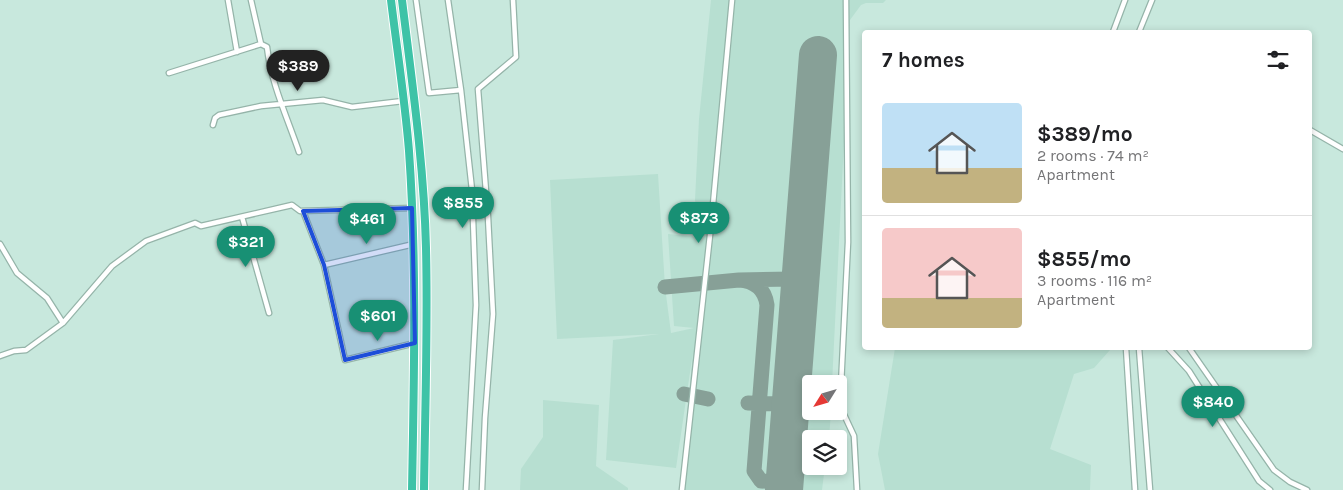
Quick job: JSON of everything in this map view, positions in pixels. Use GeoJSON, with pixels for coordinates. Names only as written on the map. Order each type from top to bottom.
{"type":"FeatureCollection","features":[{"type":"Feature","properties":{"kind":"highway"},"geometry":{"type":"LineString","coordinates":[[391,0],[409,150],[414,244],[415,343],[412,490]]}},
{"type":"Feature","properties":{"kind":"highway"},"geometry":{"type":"LineString","coordinates":[[402,0],[420,149],[426,247],[427,346],[424,490]]}},
{"type":"Feature","properties":{"kind":"street"},"geometry":{"type":"LineString","coordinates":[[228,0],[237,52]]}},
{"type":"Feature","properties":{"kind":"street"},"geometry":{"type":"LineString","coordinates":[[251,0],[262,44]]}},
{"type":"Feature","properties":{"kind":"street"},"geometry":{"type":"LineString","coordinates":[[416,0],[429,93],[460,90]]}},
{"type":"Feature","properties":{"kind":"street"},"geometry":{"type":"LineString","coordinates":[[448,0],[472,190],[476,305],[466,490]]}},
{"type":"Feature","properties":{"kind":"street"},"geometry":{"type":"LineString","coordinates":[[482,490],[493,314],[478,89],[516,57],[512,0]]}},
{"type":"Feature","properties":{"kind":"street"},"geometry":{"type":"LineString","coordinates":[[682,490],[711,226],[732,0]]}},
{"type":"Feature","properties":{"kind":"street"},"geometry":{"type":"LineString","coordinates":[[846,0],[848,242],[840,406],[854,436],[857,490]]}},
{"type":"Feature","properties":{"kind":"street"},"geometry":{"type":"LineString","coordinates":[[1113,30],[1125,0]]}},
{"type":"Feature","properties":{"kind":"street"},"geometry":{"type":"LineString","coordinates":[[1140,30],[1152,0]]}},
{"type":"Feature","properties":{"kind":"street"},"geometry":{"type":"LineString","coordinates":[[169,73],[262,44],[268,47],[271,70],[299,152]]}},
{"type":"Feature","properties":{"kind":"street"},"geometry":{"type":"LineString","coordinates":[[213,125],[215,118],[219,115],[261,106],[323,100],[352,107],[403,100]]}},
{"type":"Feature","properties":{"kind":"street"},"geometry":{"type":"LineString","coordinates":[[1312,131],[1343,149]]}},
{"type":"Feature","properties":{"kind":"street"},"geometry":{"type":"LineString","coordinates":[[0,356],[14,351],[26,350],[64,323],[112,266],[146,242],[190,224],[196,223],[201,226],[292,205],[300,211],[412,208]]}},
{"type":"Feature","properties":{"kind":"street"},"geometry":{"type":"LineString","coordinates":[[303,211],[324,266],[345,360],[415,343]]}},
{"type":"Feature","properties":{"kind":"street"},"geometry":{"type":"LineString","coordinates":[[242,218],[269,313]]}},
{"type":"Feature","properties":{"kind":"street"},"geometry":{"type":"LineString","coordinates":[[0,244],[18,272],[47,298],[64,323]]}},
{"type":"Feature","properties":{"kind":"street"},"geometry":{"type":"LineString","coordinates":[[324,266],[414,244]]}},
{"type":"Feature","properties":{"kind":"street"},"geometry":{"type":"LineString","coordinates":[[1126,350],[1136,490]]}},
{"type":"Feature","properties":{"kind":"street"},"geometry":{"type":"LineString","coordinates":[[1139,350],[1150,490]]}},
{"type":"Feature","properties":{"kind":"street"},"geometry":{"type":"LineString","coordinates":[[1170,350],[1189,371],[1259,481],[1270,490]]}},
{"type":"Feature","properties":{"kind":"street"},"geometry":{"type":"LineString","coordinates":[[1190,350],[1274,470],[1290,482],[1307,490]]}},
{"type":"Feature","properties":{"kind":"highlighted area"},"geometry":{"type":"Polygon","coordinates":[[[412,208],[415,343],[345,360],[324,265],[303,211],[412,208]]]}},
{"type":"Feature","properties":{"kind":"shaded area"},"geometry":{"type":"Polygon","coordinates":[[[711,0],[886,0],[883,3],[866,3],[861,5],[850,20],[832,375],[802,375],[802,420],[830,420],[830,430],[802,430],[802,475],[824,475],[822,490],[680,490],[693,352],[676,468],[606,460],[613,340],[659,334],[557,339],[550,180],[658,174],[665,287],[671,333],[694,328],[674,326],[668,234],[698,237],[699,223],[695,200],[699,119],[711,0]]]}},
{"type":"Feature","properties":{"kind":"shaded area"},"geometry":{"type":"Polygon","coordinates":[[[895,350],[1110,350],[1094,368],[1074,374],[1050,449],[1091,465],[1090,490],[885,490],[878,454],[895,350]]]}},
{"type":"Feature","properties":{"kind":"shaded area"},"geometry":{"type":"Polygon","coordinates":[[[543,400],[599,405],[596,466],[628,488],[628,490],[520,490],[521,469],[543,437],[543,400]]]}},
{"type":"Feature","properties":{"kind":"taxiway"},"geometry":{"type":"LineString","coordinates":[[665,287],[739,280],[793,279],[800,285]]}},
{"type":"Feature","properties":{"kind":"taxiway"},"geometry":{"type":"LineString","coordinates":[[739,280],[750,282],[758,287],[764,294],[767,305],[754,471],[761,481],[784,482]]}},
{"type":"Feature","properties":{"kind":"taxiway"},"geometry":{"type":"LineString","coordinates":[[784,404],[790,399],[792,390]]}},
{"type":"Feature","properties":{"kind":"taxiway"},"geometry":{"type":"LineString","coordinates":[[684,394],[708,399]]}},
{"type":"Feature","properties":{"kind":"taxiway"},"geometry":{"type":"LineString","coordinates":[[748,403],[784,404],[790,412]]}},
{"type":"Feature","properties":{"kind":"runway"},"geometry":{"type":"LineString","coordinates":[[784,490],[818,55]]}}]}
